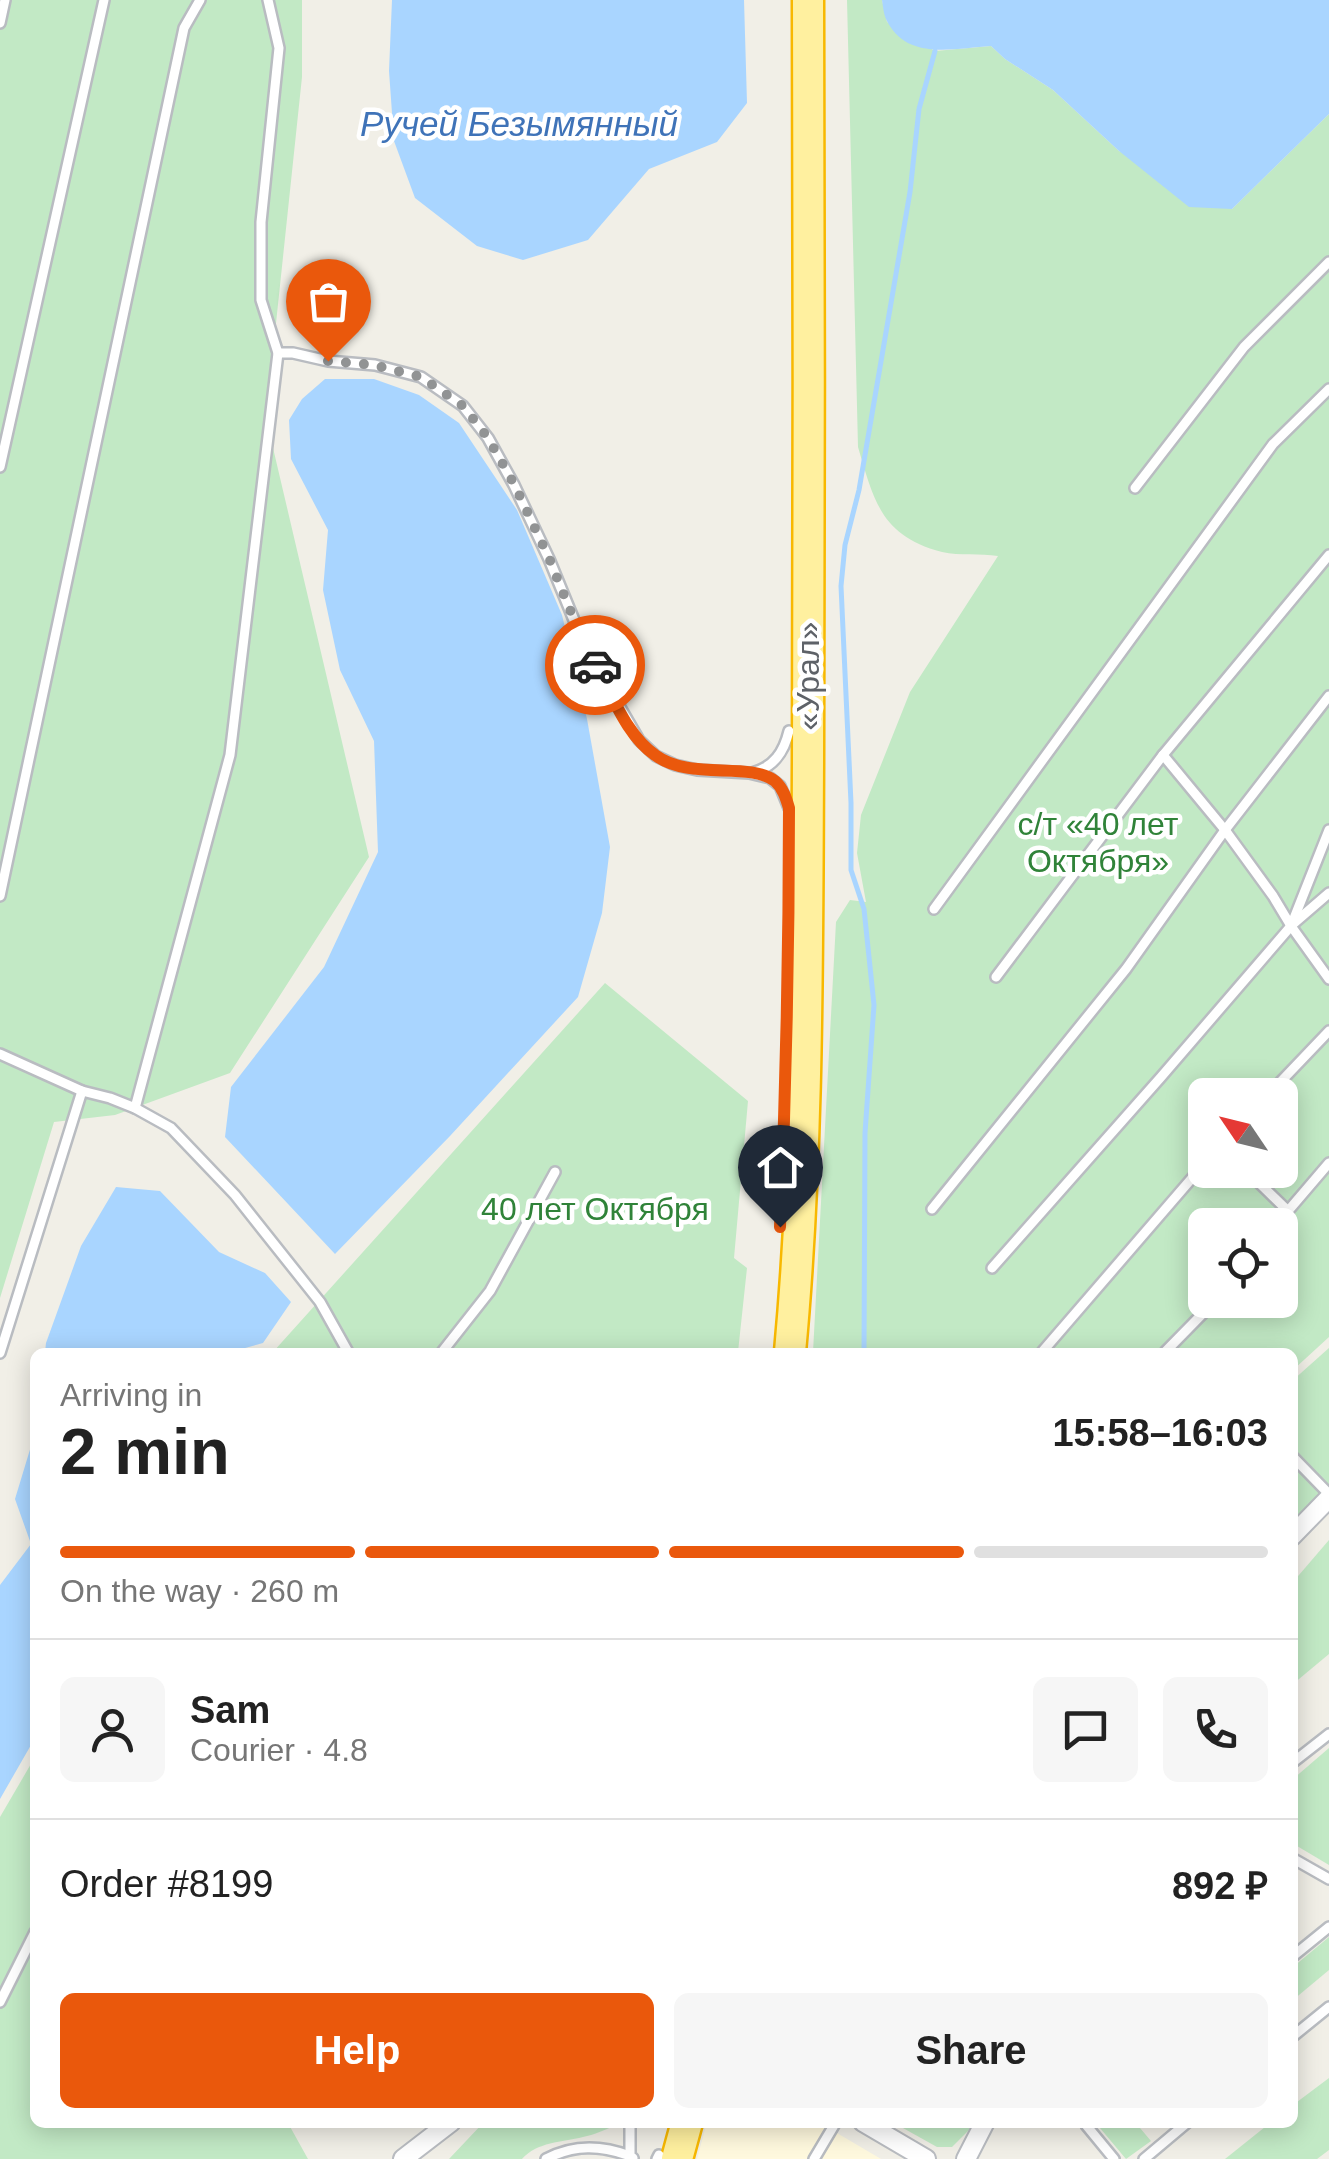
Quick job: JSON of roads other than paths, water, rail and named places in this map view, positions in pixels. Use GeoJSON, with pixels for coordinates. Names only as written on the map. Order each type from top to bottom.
{"type":"FeatureCollection","features":[{"type":"Feature","properties":{"kind":"highway","name":"«Урал»"},"geometry":{"type":"LineString","coordinates":[[772,1348],[785,1118],[789,808],[789,0]]}},
{"type":"Feature","properties":{"kind":"highway","name":"«Урал»"},"geometry":{"type":"LineString","coordinates":[[790,1348],[804,1118],[808,954],[808,0]]}},
{"type":"Feature","properties":{"kind":"highway"},"geometry":{"type":"LineString","coordinates":[[652,2158],[664,2128]]}},
{"type":"Feature","properties":{"kind":"highway"},"geometry":{"type":"LineString","coordinates":[[652,2158],[681,2128]]}},
{"type":"Feature","properties":{"kind":"street"},"geometry":{"type":"LineString","coordinates":[[1298,1530],[1329,1496]]}},
{"type":"Feature","properties":{"kind":"street"},"geometry":{"type":"LineString","coordinates":[[403,2159],[443,2128]]}},
{"type":"Feature","properties":{"kind":"street"},"geometry":{"type":"LineString","coordinates":[[873,2128],[926,2159]]}},
{"type":"Feature","properties":{"kind":"street"},"geometry":{"type":"LineString","coordinates":[[966,2159],[982,2128]]}},
{"type":"Feature","properties":{"kind":"lane"},"geometry":{"type":"LineString","coordinates":[[0,23],[5,0]]}},
{"type":"Feature","properties":{"kind":"lane"},"geometry":{"type":"LineString","coordinates":[[0,467],[104,0]]}},
{"type":"Feature","properties":{"kind":"lane"},"geometry":{"type":"LineString","coordinates":[[0,896],[184,28],[200,0]]}},
{"type":"Feature","properties":{"kind":"lane"},"geometry":{"type":"LineString","coordinates":[[136,1108],[230,755],[278,353],[261,300],[261,222],[278,48],[268,0]]}},
{"type":"Feature","properties":{"kind":"lane"},"geometry":{"type":"LineString","coordinates":[[1135,488],[1244,347],[1329,262]]}},
{"type":"Feature","properties":{"kind":"lane"},"geometry":{"type":"LineString","coordinates":[[278,353],[374,365],[421,377],[463,406],[488,438],[514,484],[585,647],[639,740],[656,756],[674,765],[764,776],[783,792],[789,808]]}},
{"type":"Feature","properties":{"kind":"lane"},"geometry":{"type":"LineString","coordinates":[[934,909],[1273,444],[1329,389]]}},
{"type":"Feature","properties":{"kind":"lane"},"geometry":{"type":"LineString","coordinates":[[996,977],[1163,756],[1329,556]]}},
{"type":"Feature","properties":{"kind":"lane"},"geometry":{"type":"LineString","coordinates":[[932,1210],[1126,969],[1224,830],[1329,696]]}},
{"type":"Feature","properties":{"kind":"lane"},"geometry":{"type":"LineString","coordinates":[[749,773],[774,762],[785,746],[789,730]]}},
{"type":"Feature","properties":{"kind":"lane"},"geometry":{"type":"LineString","coordinates":[[1163,756],[1274,896],[1329,978]]}},
{"type":"Feature","properties":{"kind":"lane"},"geometry":{"type":"LineString","coordinates":[[1291,926],[1329,830]]}},
{"type":"Feature","properties":{"kind":"lane"},"geometry":{"type":"LineString","coordinates":[[992,1268],[1291,926],[1329,893]]}},
{"type":"Feature","properties":{"kind":"lane"},"geometry":{"type":"LineString","coordinates":[[1284,1078],[1329,1031]]}},
{"type":"Feature","properties":{"kind":"lane"},"geometry":{"type":"LineString","coordinates":[[0,1054],[82,1091],[136,1108],[171,1128],[235,1195],[320,1302],[346,1348]]}},
{"type":"Feature","properties":{"kind":"lane"},"geometry":{"type":"LineString","coordinates":[[0,1352],[82,1091]]}},
{"type":"Feature","properties":{"kind":"lane"},"geometry":{"type":"LineString","coordinates":[[1289,1208],[1329,1164]]}},
{"type":"Feature","properties":{"kind":"lane"},"geometry":{"type":"LineString","coordinates":[[445,1348],[490,1291],[555,1172]]}},
{"type":"Feature","properties":{"kind":"lane"},"geometry":{"type":"LineString","coordinates":[[1045,1348],[1188,1183]]}},
{"type":"Feature","properties":{"kind":"lane"},"geometry":{"type":"LineString","coordinates":[[1264,1188],[1285,1208]]}},
{"type":"Feature","properties":{"kind":"lane"},"geometry":{"type":"LineString","coordinates":[[0,1306],[12,1310]]}},
{"type":"Feature","properties":{"kind":"lane"},"geometry":{"type":"LineString","coordinates":[[1169,1348],[1198,1318]]}},
{"type":"Feature","properties":{"kind":"lane"},"geometry":{"type":"LineString","coordinates":[[1298,1462],[1329,1496]]}},
{"type":"Feature","properties":{"kind":"lane"},"geometry":{"type":"LineString","coordinates":[[1298,1758],[1329,1734]]}},
{"type":"Feature","properties":{"kind":"lane"},"geometry":{"type":"LineString","coordinates":[[1298,1861],[1329,1879]]}},
{"type":"Feature","properties":{"kind":"lane"},"geometry":{"type":"LineString","coordinates":[[1298,1952],[1329,1928]]}},
{"type":"Feature","properties":{"kind":"lane"},"geometry":{"type":"LineString","coordinates":[[0,2002],[30,1942]]}},
{"type":"Feature","properties":{"kind":"lane"},"geometry":{"type":"LineString","coordinates":[[1298,2032],[1329,2007]]}},
{"type":"Feature","properties":{"kind":"lane"},"geometry":{"type":"LineString","coordinates":[[634,2128],[652,2158]]}},
{"type":"Feature","properties":{"kind":"lane"},"geometry":{"type":"LineString","coordinates":[[814,2159],[832,2128]]}},
{"type":"Feature","properties":{"kind":"lane"},"geometry":{"type":"LineString","coordinates":[[1088,2128],[1114,2159]]}},
{"type":"Feature","properties":{"kind":"lane"},"geometry":{"type":"LineString","coordinates":[[1144,2159],[1181,2128]]}},
{"type":"Feature","properties":{"kind":"lane"},"geometry":{"type":"LineString","coordinates":[[546,2159],[584,2147],[652,2158]]}},
{"type":"Feature","properties":{"kind":"water","name":"Ручей Безымянный"},"geometry":{"type":"Polygon","coordinates":[[[392,0],[744,0],[747,103],[717,142],[649,169],[588,240],[523,260],[477,246],[415,198],[394,141],[389,71],[392,0]]]}},
{"type":"Feature","properties":{"kind":"water"},"geometry":{"type":"Polygon","coordinates":[[[882,0],[1329,0],[1329,114],[1232,209],[1189,207],[1119,151],[1053,90],[991,46],[949,50],[908,43],[888,23],[882,0]]]}},
{"type":"Feature","properties":{"kind":"water"},"geometry":{"type":"Polygon","coordinates":[[[325,379],[374,379],[419,395],[459,423],[517,510],[562,615],[587,719],[610,847],[602,913],[578,997],[335,1254],[225,1137],[231,1087],[324,967],[378,852],[374,741],[340,670],[323,590],[328,530],[291,459],[289,420],[302,399],[325,379]]]}},
{"type":"Feature","properties":{"kind":"water"},"geometry":{"type":"Polygon","coordinates":[[[116,1187],[160,1191],[219,1252],[265,1273],[291,1302],[263,1343],[245,1348],[45,1348],[81,1246],[116,1187]]]}},
{"type":"Feature","properties":{"kind":"water"},"geometry":{"type":"Polygon","coordinates":[[[30,1450],[30,1541],[15,1499],[30,1450]]]}},
{"type":"Feature","properties":{"kind":"water"},"geometry":{"type":"Polygon","coordinates":[[[30,1545],[30,1747],[0,1799],[0,1585],[30,1545]]]}},
{"type":"Feature","properties":{"kind":"waterway"},"geometry":{"type":"LineString","coordinates":[[864,1348],[865,1133],[874,1005],[864,909],[851,870],[841,586],[845,545],[859,490],[910,192],[919,109],[935,51]]}},
{"type":"Feature","properties":{"kind":"park label","name":"с/т «40 лет Октября»"},"geometry":{"type":"Point","coordinates":[1098,842]}},
{"type":"Feature","properties":{"kind":"park label","name":"40 лет Октября"},"geometry":{"type":"Point","coordinates":[595,1209]}}]}
